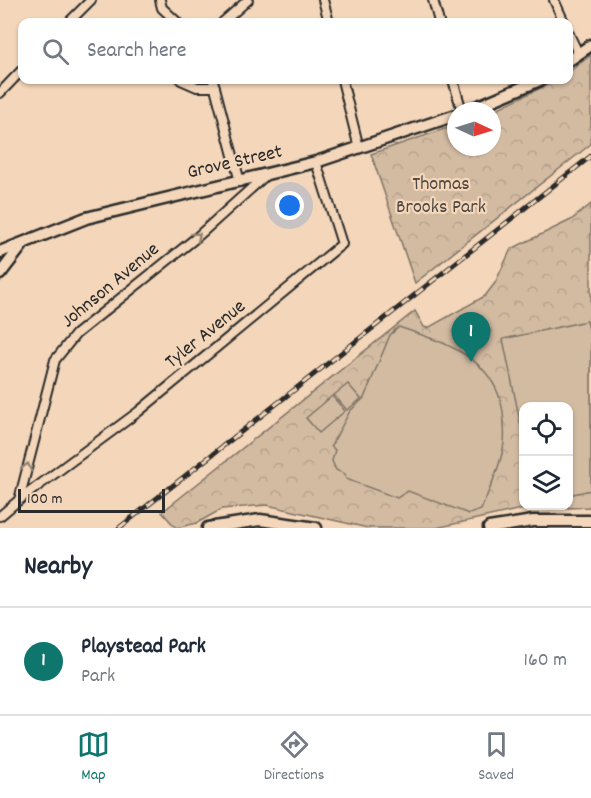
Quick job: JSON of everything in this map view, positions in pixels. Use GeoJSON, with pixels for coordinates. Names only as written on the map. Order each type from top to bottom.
{"type":"FeatureCollection","features":[{"type":"Feature","properties":{"kind":"street"},"geometry":{"type":"LineString","coordinates":[[73,18],[91,0]]}},
{"type":"Feature","properties":{"kind":"street"},"geometry":{"type":"LineString","coordinates":[[159,0],[162,8],[173,18]]}},
{"type":"Feature","properties":{"kind":"street"},"geometry":{"type":"LineString","coordinates":[[228,18],[248,0]]}},
{"type":"Feature","properties":{"kind":"street"},"geometry":{"type":"LineString","coordinates":[[323,0],[328,18]]}},
{"type":"Feature","properties":{"kind":"street"},"geometry":{"type":"LineString","coordinates":[[433,0],[438,18]]}},
{"type":"Feature","properties":{"kind":"street"},"geometry":{"type":"LineString","coordinates":[[554,0],[562,18]]}},
{"type":"Feature","properties":{"kind":"street"},"geometry":{"type":"LineString","coordinates":[[573,43],[578,54]]}},
{"type":"Feature","properties":{"kind":"street"},"geometry":{"type":"LineString","coordinates":[[573,57],[591,45]]}},
{"type":"Feature","properties":{"kind":"street"},"geometry":{"type":"LineString","coordinates":[[0,93],[18,74]]}},
{"type":"Feature","properties":{"kind":"street"},"geometry":{"type":"LineString","coordinates":[[190,84],[197,87],[210,84]]}},
{"type":"Feature","properties":{"kind":"street"},"geometry":{"type":"LineString","coordinates":[[214,84],[240,182]]}},
{"type":"Feature","properties":{"kind":"street"},"geometry":{"type":"LineString","coordinates":[[343,84],[359,148]]}},
{"type":"Feature","properties":{"kind":"street"},"geometry":{"type":"LineString","coordinates":[[454,84],[459,102]]}},
{"type":"Feature","properties":{"kind":"street"},"geometry":{"type":"LineString","coordinates":[[488,102],[531,84]]}},
{"type":"Feature","properties":{"kind":"street","name":"Grove Street"},"geometry":{"type":"LineString","coordinates":[[0,252],[86,218],[316,162],[447,118]]}},
{"type":"Feature","properties":{"kind":"street","name":"Tyler Avenue"},"geometry":{"type":"LineString","coordinates":[[19,500],[138,412],[342,244],[316,162]]}},
{"type":"Feature","properties":{"kind":"street","name":"Johnson Avenue"},"geometry":{"type":"LineString","coordinates":[[19,500],[55,360],[76,334],[197,237],[265,176]]}},
{"type":"Feature","properties":{"kind":"street"},"geometry":{"type":"LineString","coordinates":[[0,274],[23,244]]}},
{"type":"Feature","properties":{"kind":"street"},"geometry":{"type":"LineString","coordinates":[[0,516],[19,500]]}},
{"type":"Feature","properties":{"kind":"street"},"geometry":{"type":"LineString","coordinates":[[208,528],[260,520],[316,528]]}},
{"type":"Feature","properties":{"kind":"street"},"geometry":{"type":"LineString","coordinates":[[489,528],[548,520],[591,521]]}},
{"type":"Feature","properties":{"kind":"green space","name":"Thomas Brooks Park"},"geometry":{"type":"Polygon","coordinates":[[[591,55],[591,144],[415,283],[371,154],[447,128],[447,156],[501,156],[501,107],[549,84],[573,84],[573,69],[591,55]]]}},
{"type":"Feature","properties":{"kind":"green space"},"geometry":{"type":"Polygon","coordinates":[[[591,204],[591,507],[573,508],[573,402],[519,402],[519,510],[436,528],[368,528],[267,505],[222,509],[197,523],[176,528],[162,512],[415,311],[424,327],[428,328],[485,296],[495,283],[511,249],[571,220],[591,204]]]}},
{"type":"Feature","properties":{"kind":"green space"},"geometry":{"type":"Polygon","coordinates":[[[587,321],[591,338],[591,490],[573,494],[573,402],[519,402],[519,417],[503,339],[587,321]]]}},
{"type":"Feature","properties":{"kind":"green space"},"geometry":{"type":"Polygon","coordinates":[[[399,327],[434,339],[465,355],[479,365],[490,378],[498,393],[503,412],[504,444],[481,510],[469,514],[408,491],[397,498],[346,479],[345,474],[336,470],[332,461],[335,450],[331,446],[350,411],[364,398],[390,335],[399,327]]]}},
{"type":"Feature","properties":{"kind":"green space"},"geometry":{"type":"Polygon","coordinates":[[[348,384],[361,399],[347,410],[334,395],[348,384]]]}},
{"type":"Feature","properties":{"kind":"green space"},"geometry":{"type":"Polygon","coordinates":[[[332,396],[345,411],[319,433],[306,418],[332,396]]]}},
{"type":"Feature","properties":{"kind":"railway"},"geometry":{"type":"LineString","coordinates":[[119,528],[591,156]]}},
{"type":"Feature","properties":{"kind":"place","name":"Playstead Park"},"geometry":{"type":"Point","coordinates":[471,362]}}]}
